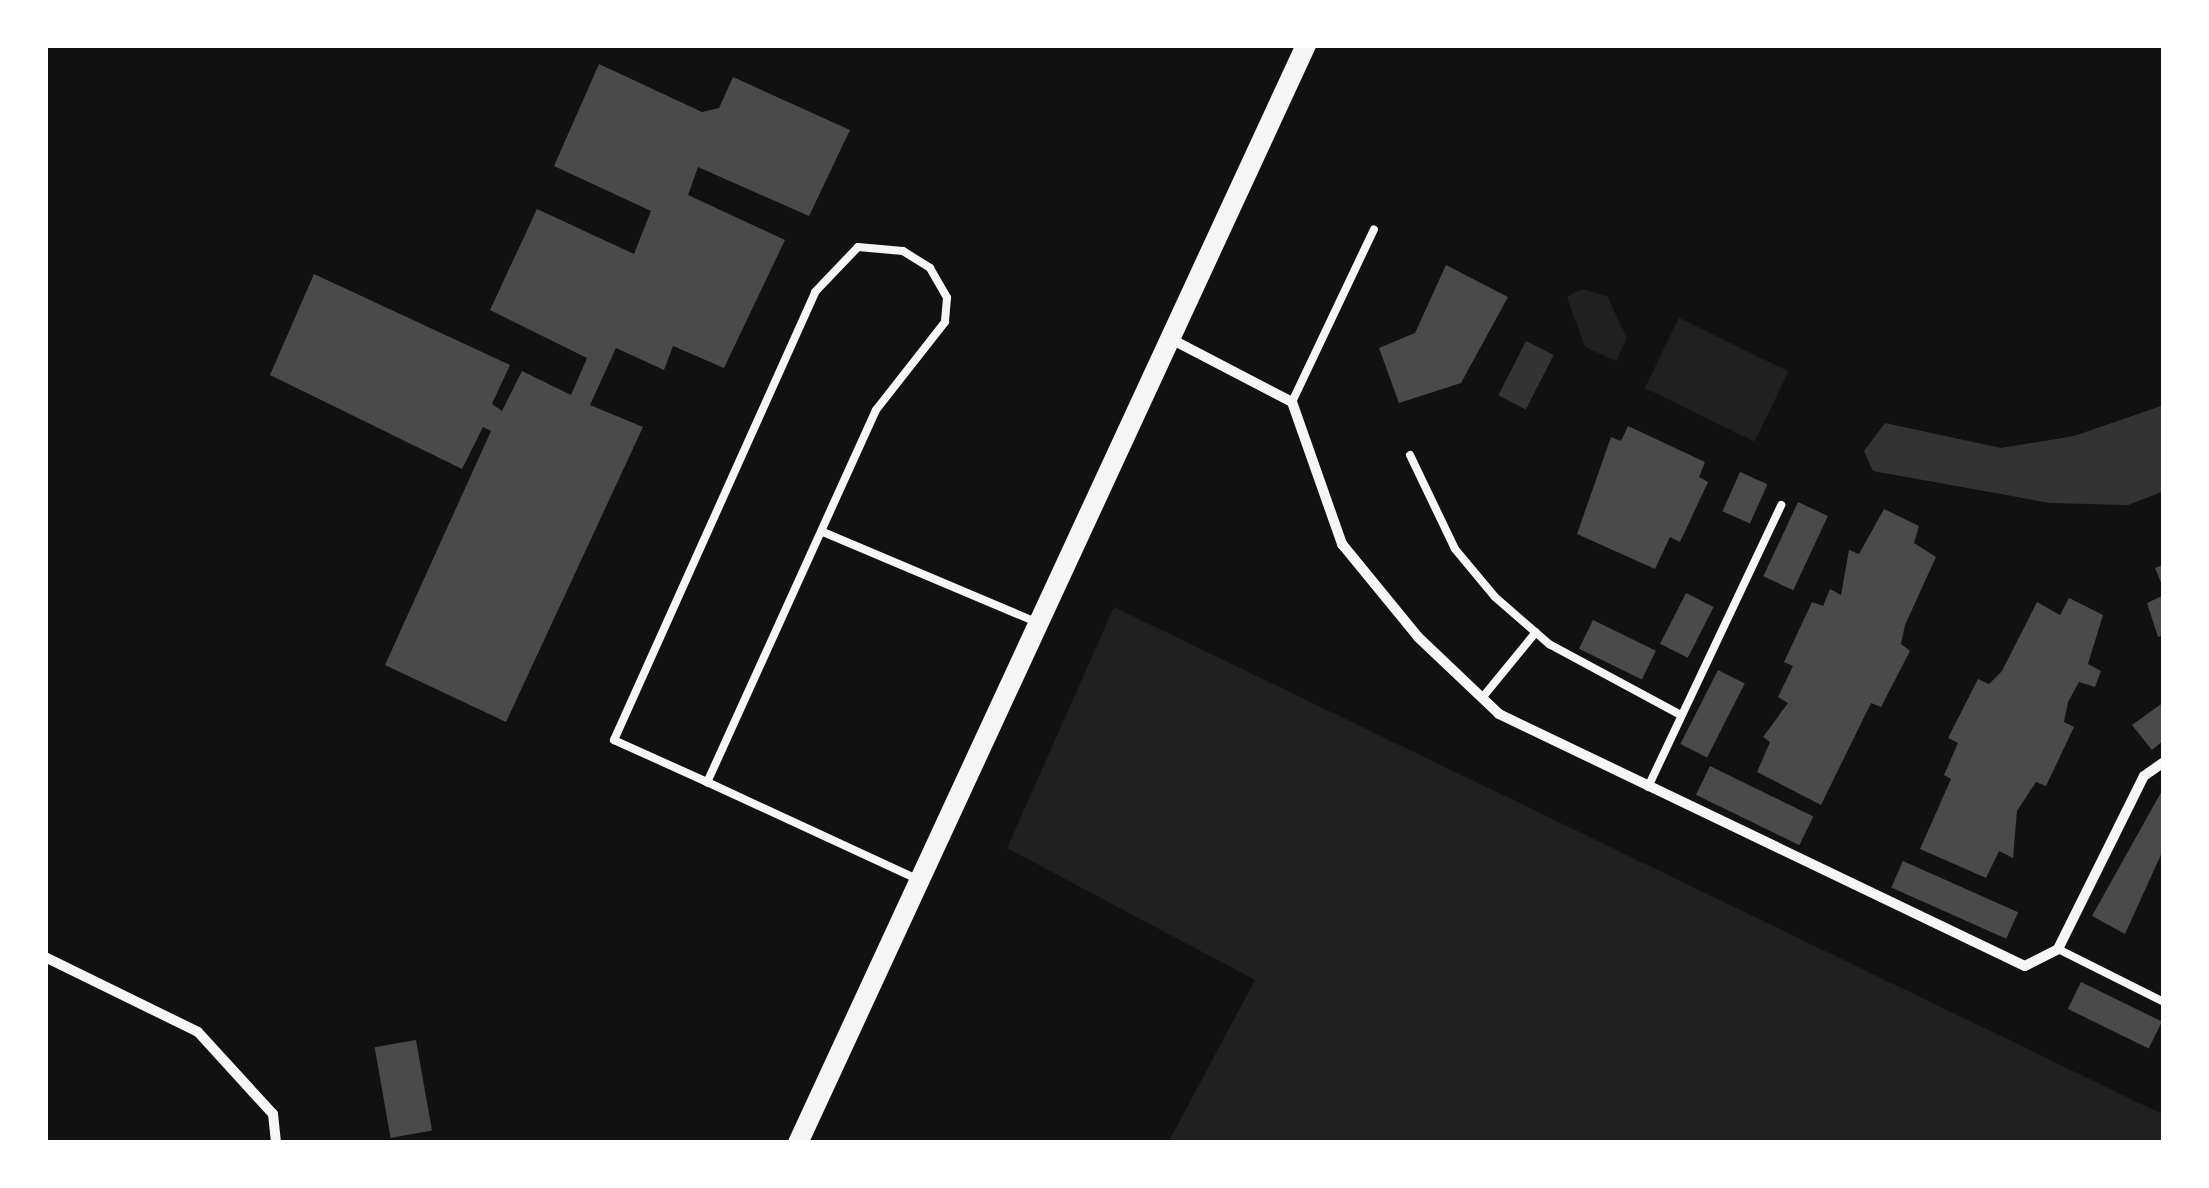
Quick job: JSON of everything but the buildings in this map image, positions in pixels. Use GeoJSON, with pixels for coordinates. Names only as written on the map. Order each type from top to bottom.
{"type":"FeatureCollection","features":[{"type":"Feature","properties":{"kind":"main road"},"geometry":{"type":"LineString","coordinates":[[798,1143],[1306,45]]}},
{"type":"Feature","properties":{"kind":"street"},"geometry":{"type":"LineString","coordinates":[[1170,338],[1292,402],[1342,544],[1418,638],[1482,698],[1648,786],[2025,966],[2058,949],[2144,776],[2164,762]]}},
{"type":"Feature","properties":{"kind":"street"},"geometry":{"type":"LineString","coordinates":[[45,957],[198,1032],[273,1114],[276,1143]]}},
{"type":"Feature","properties":{"kind":"lane"},"geometry":{"type":"LineString","coordinates":[[1292,402],[1374,229]]}},
{"type":"Feature","properties":{"kind":"lane"},"geometry":{"type":"LineString","coordinates":[[707,782],[876,410],[946,322],[946,298],[930,268],[903,251],[858,247],[816,292],[614,740],[918,879]]}},
{"type":"Feature","properties":{"kind":"lane"},"geometry":{"type":"LineString","coordinates":[[1410,455],[1455,549],[1536,632],[1682,715]]}},
{"type":"Feature","properties":{"kind":"lane"},"geometry":{"type":"LineString","coordinates":[[1648,786],[1781,505]]}},
{"type":"Feature","properties":{"kind":"lane"},"geometry":{"type":"LineString","coordinates":[[823,532],[1037,622]]}},
{"type":"Feature","properties":{"kind":"lane"},"geometry":{"type":"LineString","coordinates":[[1482,698],[1536,632]]}},
{"type":"Feature","properties":{"kind":"lane"},"geometry":{"type":"LineString","coordinates":[[2058,949],[2164,1002]]}},
{"type":"Feature","properties":{"kind":"shaded area"},"geometry":{"type":"Polygon","coordinates":[[[1582,289],[1607,296],[1627,338],[1616,361],[1585,347],[1567,297],[1582,289]]]}},
{"type":"Feature","properties":{"kind":"shaded area"},"geometry":{"type":"Polygon","coordinates":[[[1679,318],[1789,371],[1754,442],[1645,388],[1679,318]]]}},
{"type":"Feature","properties":{"kind":"shaded area"},"geometry":{"type":"Polygon","coordinates":[[[1526,341],[1554,355],[1526,409],[1498,395],[1526,341]]]}},
{"type":"Feature","properties":{"kind":"shaded area"},"geometry":{"type":"Polygon","coordinates":[[[2164,405],[2164,491],[2128,505],[2050,503],[1873,471],[1864,451],[1885,423],[2001,448],[2074,436],[2164,405]]]}},
{"type":"Feature","properties":{"kind":"shaded area"},"geometry":{"type":"Polygon","coordinates":[[[1114,607],[2164,1115],[2164,1143],[1168,1143],[1255,980],[1007,848],[1114,607]]]}}]}
